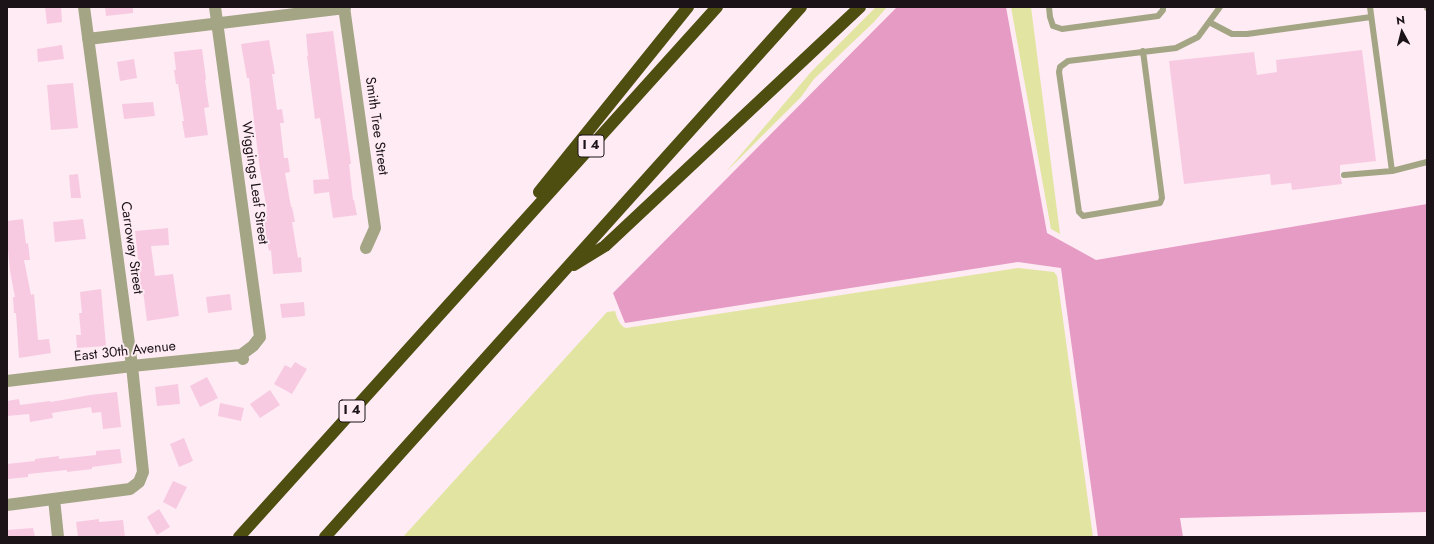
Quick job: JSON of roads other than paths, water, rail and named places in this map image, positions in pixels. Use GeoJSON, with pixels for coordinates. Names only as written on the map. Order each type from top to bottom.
{"type":"FeatureCollection","features":[{"type":"Feature","properties":{"kind":"highway"},"geometry":{"type":"LineString","coordinates":[[466,284],[688,7]]}},
{"type":"Feature","properties":{"kind":"highway","name":"I 4"},"geometry":{"type":"LineString","coordinates":[[239,537],[717,7]]}},
{"type":"Feature","properties":{"kind":"highway"},"geometry":{"type":"LineString","coordinates":[[325,537],[801,7]]}},
{"type":"Feature","properties":{"kind":"highway"},"geometry":{"type":"LineString","coordinates":[[561,273],[604,246],[860,7]]}},
{"type":"Feature","properties":{"kind":"street","name":"Carroway Street"},"geometry":{"type":"LineString","coordinates":[[54,499],[130,489],[139,482],[143,472],[132,366],[84,7]]}},
{"type":"Feature","properties":{"kind":"street","name":"Wiggings Leaf Street"},"geometry":{"type":"LineString","coordinates":[[215,7],[260,337],[242,357]]}},
{"type":"Feature","properties":{"kind":"street"},"geometry":{"type":"LineString","coordinates":[[88,39],[345,8]]}},
{"type":"Feature","properties":{"kind":"street","name":"Smith Tree Street"},"geometry":{"type":"LineString","coordinates":[[345,8],[376,228],[366,248]]}},
{"type":"Feature","properties":{"kind":"street","name":"East 30th Avenue"},"geometry":{"type":"LineString","coordinates":[[7,381],[132,366],[242,357]]}},
{"type":"Feature","properties":{"kind":"street"},"geometry":{"type":"LineString","coordinates":[[7,505],[54,499],[58,537]]}},
{"type":"Feature","properties":{"kind":"lane"},"geometry":{"type":"LineString","coordinates":[[1049,7],[1050,17],[1054,26],[1062,29],[1158,16],[1163,10],[1163,7]]}},
{"type":"Feature","properties":{"kind":"lane"},"geometry":{"type":"LineString","coordinates":[[1143,51],[1162,198],[1160,203],[1083,216],[1079,212],[1059,72],[1060,67],[1068,61],[1143,51],[1176,48],[1198,37],[1220,7]]}},
{"type":"Feature","properties":{"kind":"lane"},"geometry":{"type":"LineString","coordinates":[[1370,7],[1392,171]]}},
{"type":"Feature","properties":{"kind":"lane"},"geometry":{"type":"LineString","coordinates":[[1209,22],[1232,34],[1247,34],[1371,18]]}},
{"type":"Feature","properties":{"kind":"lane"},"geometry":{"type":"LineString","coordinates":[[1344,175],[1392,171],[1427,162]]}}]}
